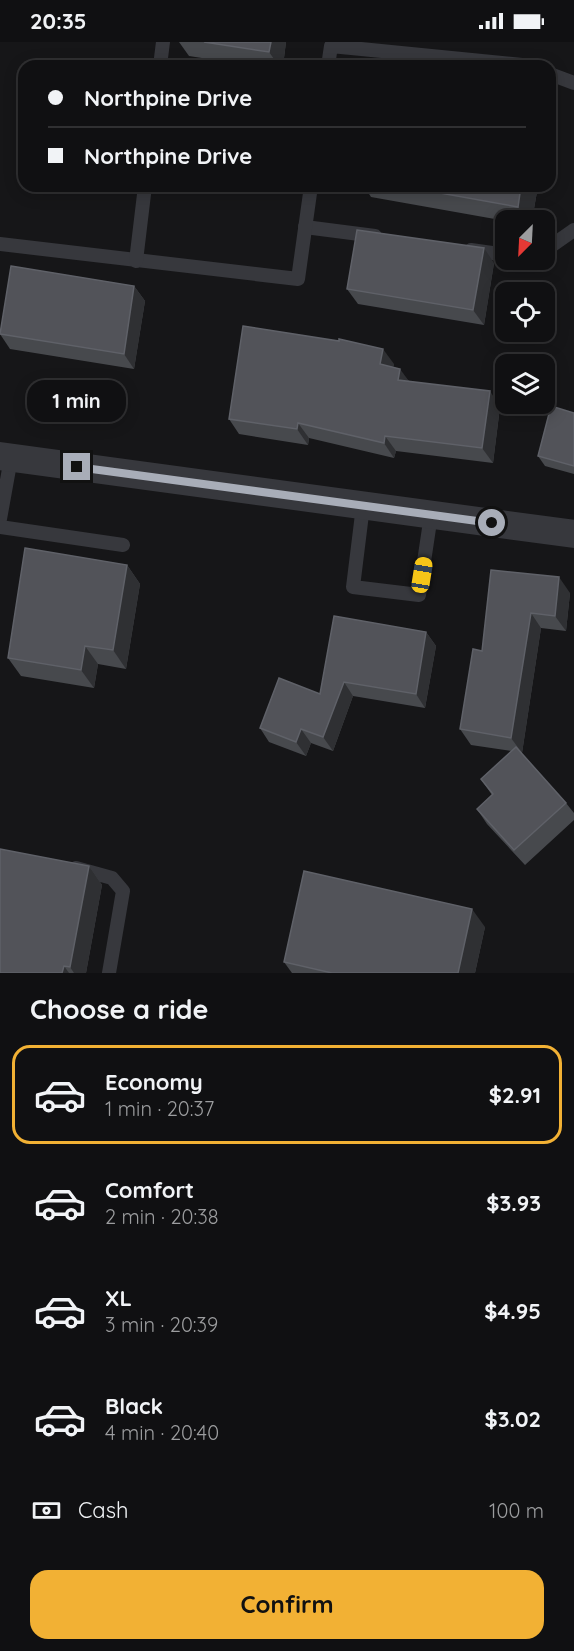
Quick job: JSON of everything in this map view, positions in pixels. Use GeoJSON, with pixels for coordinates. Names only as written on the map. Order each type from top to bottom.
{"type":"FeatureCollection","features":[{"type":"Feature","properties":{"kind":"street"},"geometry":{"type":"LineString","coordinates":[[6,457],[574,534]]}},
{"type":"Feature","properties":{"kind":"lane"},"geometry":{"type":"LineString","coordinates":[[161,60],[163,42]]}},
{"type":"Feature","properties":{"kind":"lane"},"geometry":{"type":"LineString","coordinates":[[329,60],[331,46],[472,60]]}},
{"type":"Feature","properties":{"kind":"lane"},"geometry":{"type":"LineString","coordinates":[[556,76],[574,83]]}},
{"type":"Feature","properties":{"kind":"lane"},"geometry":{"type":"LineString","coordinates":[[136,261],[144,192]]}},
{"type":"Feature","properties":{"kind":"lane"},"geometry":{"type":"LineString","coordinates":[[0,244],[298,279],[310,192]]}},
{"type":"Feature","properties":{"kind":"lane"},"geometry":{"type":"LineString","coordinates":[[305,227],[384,237]]}},
{"type":"Feature","properties":{"kind":"lane"},"geometry":{"type":"LineString","coordinates":[[555,243],[574,230]]}},
{"type":"Feature","properties":{"kind":"lane"},"geometry":{"type":"LineString","coordinates":[[461,248],[495,253]]}},
{"type":"Feature","properties":{"kind":"lane"},"geometry":{"type":"LineString","coordinates":[[0,519],[6,457]]}},
{"type":"Feature","properties":{"kind":"lane"},"geometry":{"type":"LineString","coordinates":[[363,506],[354,587],[419,595],[431,515]]}},
{"type":"Feature","properties":{"kind":"lane"},"geometry":{"type":"LineString","coordinates":[[0,527],[123,545]]}},
{"type":"Feature","properties":{"kind":"lane"},"geometry":{"type":"LineString","coordinates":[[64,866],[96,872],[112,878],[123,891],[109,973]]}},
{"type":"Feature","properties":{"kind":"building"},"geometry":{"type":"Polygon","coordinates":[[[204,42],[271,42],[269,52],[204,42]]]}},
{"type":"Feature","properties":{"kind":"building"},"geometry":{"type":"Polygon","coordinates":[[[434,192],[520,192],[518,207],[434,192]]]}},
{"type":"Feature","properties":{"kind":"building"},"geometry":{"type":"Polygon","coordinates":[[[357,230],[484,248],[473,310],[347,289],[357,230]]]}},
{"type":"Feature","properties":{"kind":"building"},"geometry":{"type":"Polygon","coordinates":[[[11,266],[134,286],[124,354],[0,334],[11,266]]]}},
{"type":"Feature","properties":{"kind":"building"},"geometry":{"type":"Polygon","coordinates":[[[243,326],[339,341],[339,339],[383,349],[380,364],[400,369],[398,380],[490,391],[482,448],[385,436],[384,443],[298,423],[297,429],[229,419],[243,326]]]}},
{"type":"Feature","properties":{"kind":"building"},"geometry":{"type":"Polygon","coordinates":[[[555,407],[574,413],[574,466],[538,456],[549,414],[555,414],[555,407]]]}},
{"type":"Feature","properties":{"kind":"building"},"geometry":{"type":"Polygon","coordinates":[[[25,548],[127,565],[113,650],[85,646],[81,670],[8,658],[25,548]]]}},
{"type":"Feature","properties":{"kind":"building"},"geometry":{"type":"Polygon","coordinates":[[[491,570],[559,577],[555,616],[531,613],[511,738],[460,729],[473,649],[482,651],[491,570]]]}},
{"type":"Feature","properties":{"kind":"building"},"geometry":{"type":"Polygon","coordinates":[[[334,616],[426,632],[416,694],[344,682],[323,737],[301,729],[296,742],[260,728],[279,678],[320,694],[334,616]]]}},
{"type":"Feature","properties":{"kind":"building"},"geometry":{"type":"Polygon","coordinates":[[[516,747],[566,803],[514,850],[477,809],[493,794],[481,779],[516,747]]]}},
{"type":"Feature","properties":{"kind":"building"},"geometry":{"type":"Polygon","coordinates":[[[0,849],[89,866],[70,967],[64,966],[62,973],[0,973],[0,849]]]}},
{"type":"Feature","properties":{"kind":"building"},"geometry":{"type":"Polygon","coordinates":[[[304,871],[472,909],[458,973],[332,973],[284,962],[304,871]]]}},
{"type":"Feature","properties":{"kind":"route"},"geometry":{"type":"LineString","coordinates":[[77,467],[492,523]]}}]}
